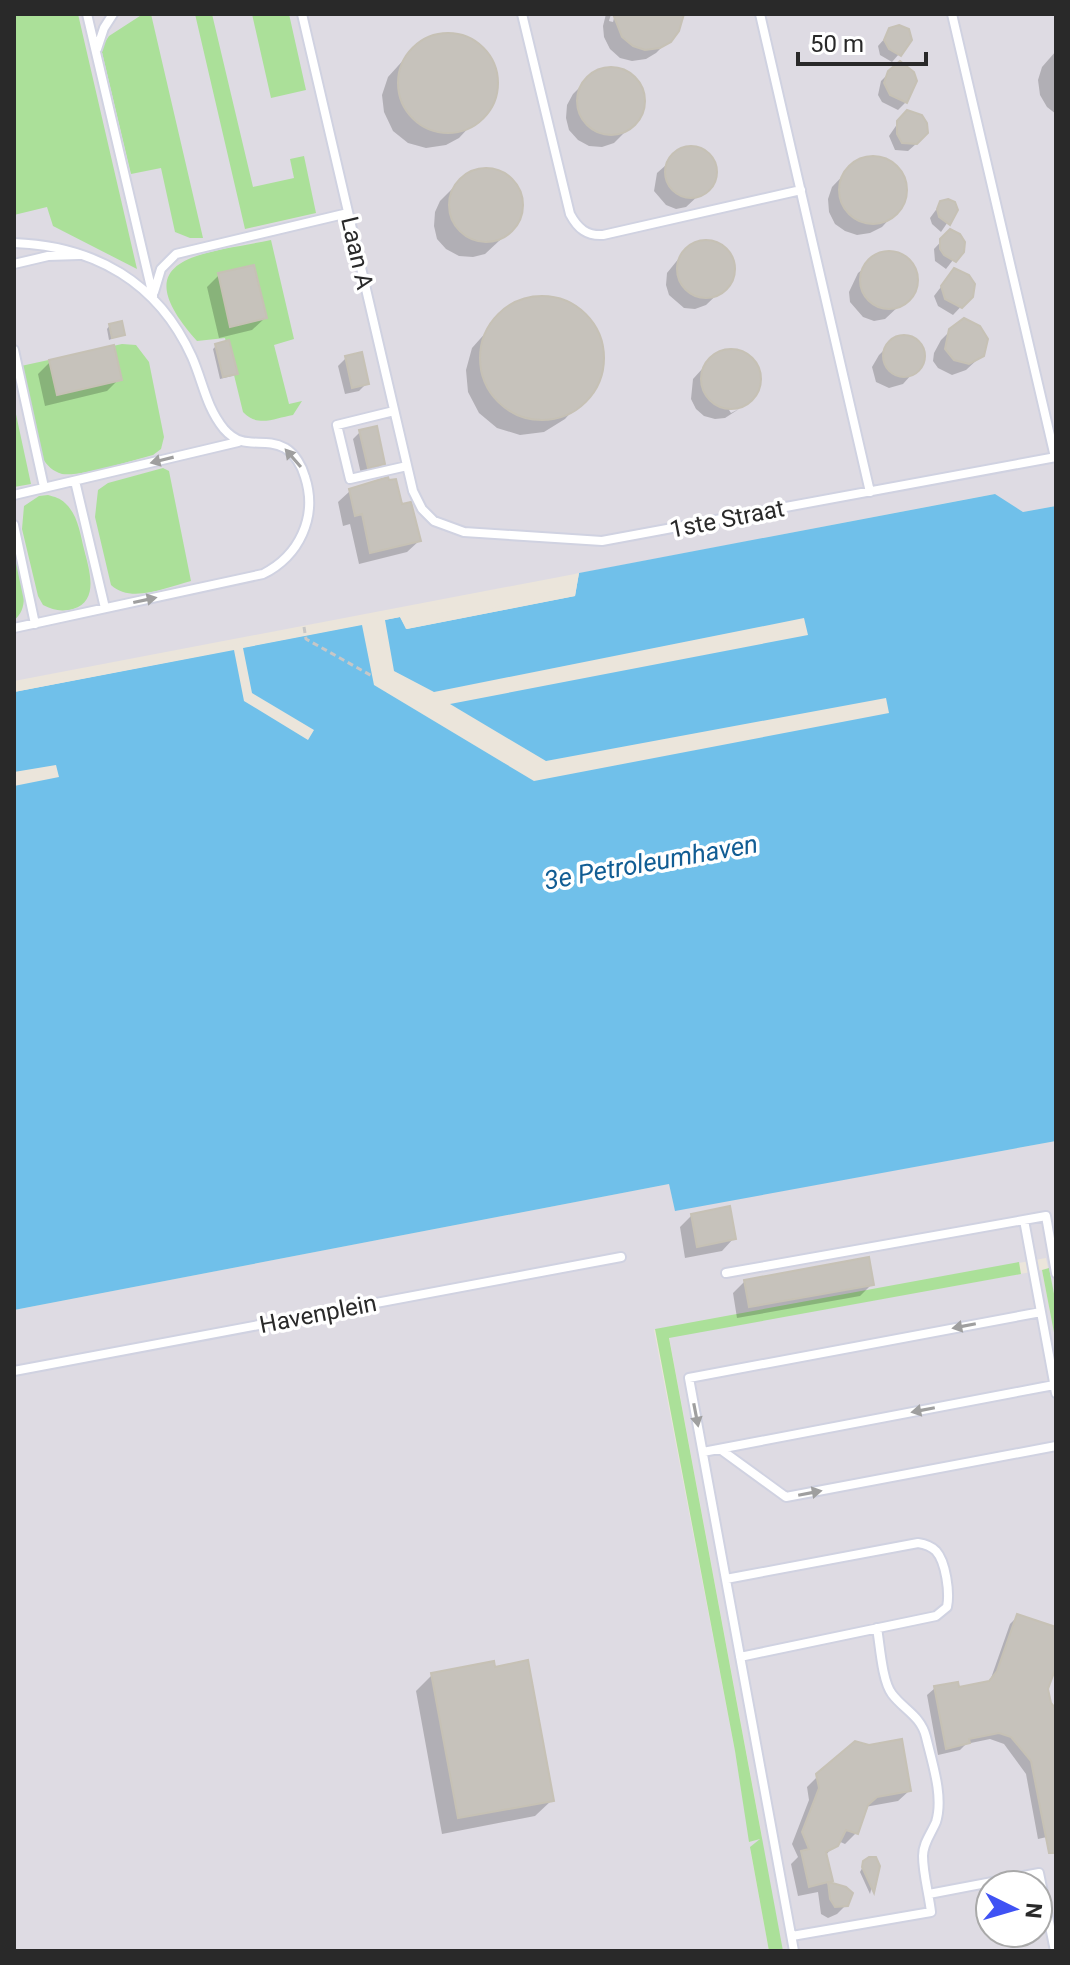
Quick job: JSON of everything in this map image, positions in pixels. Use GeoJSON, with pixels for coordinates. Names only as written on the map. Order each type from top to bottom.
{"type":"FeatureCollection","features":[{"type":"Feature","properties":{"kind":"lane"},"geometry":{"type":"LineString","coordinates":[[87,14],[153,296]]}},
{"type":"Feature","properties":{"kind":"lane"},"geometry":{"type":"LineString","coordinates":[[97,53],[99,39],[113,14]]}},
{"type":"Feature","properties":{"kind":"lane","name":"Laan A"},"geometry":{"type":"LineString","coordinates":[[302,14],[413,491]]}},
{"type":"Feature","properties":{"kind":"lane"},"geometry":{"type":"LineString","coordinates":[[522,14],[570,214],[584,231],[593,236],[603,235],[801,190]]}},
{"type":"Feature","properties":{"kind":"lane"},"geometry":{"type":"LineString","coordinates":[[760,14],[870,492]]}},
{"type":"Feature","properties":{"kind":"lane"},"geometry":{"type":"LineString","coordinates":[[952,14],[1055,457]]}},
{"type":"Feature","properties":{"kind":"lane"},"geometry":{"type":"LineString","coordinates":[[153,296],[161,269],[176,254],[348,213]]}},
{"type":"Feature","properties":{"kind":"lane"},"geometry":{"type":"LineString","coordinates":[[14,243],[48,244],[88,255],[133,280],[153,296],[173,323],[192,358],[206,400],[224,428],[238,442]]}},
{"type":"Feature","properties":{"kind":"lane"},"geometry":{"type":"LineString","coordinates":[[14,264],[48,256],[88,255]]}},
{"type":"Feature","properties":{"kind":"lane"},"geometry":{"type":"LineString","coordinates":[[14,351],[44,487]]}},
{"type":"Feature","properties":{"kind":"lane"},"geometry":{"type":"LineString","coordinates":[[394,411],[337,425],[350,479],[407,466]]}},
{"type":"Feature","properties":{"kind":"lane"},"geometry":{"type":"LineString","coordinates":[[14,495],[238,442],[275,444],[296,457],[305,474],[309,504],[301,537],[291,553],[279,566],[263,574],[14,628]]}},
{"type":"Feature","properties":{"kind":"lane","name":"1ste Straat"},"geometry":{"type":"LineString","coordinates":[[413,491],[422,509],[434,521],[464,532],[602,541],[1055,457]]}},
{"type":"Feature","properties":{"kind":"lane"},"geometry":{"type":"LineString","coordinates":[[75,481],[105,608]]}},
{"type":"Feature","properties":{"kind":"lane"},"geometry":{"type":"LineString","coordinates":[[14,525],[35,624]]}},
{"type":"Feature","properties":{"kind":"lane"},"geometry":{"type":"LineString","coordinates":[[726,1273],[1046,1216],[1056,1273]]}},
{"type":"Feature","properties":{"kind":"lane"},"geometry":{"type":"LineString","coordinates":[[703,1452],[1055,1389],[1024,1220]]}},
{"type":"Feature","properties":{"kind":"lane","name":"Havenplein"},"geometry":{"type":"LineString","coordinates":[[14,1371],[621,1257]]}},
{"type":"Feature","properties":{"kind":"lane"},"geometry":{"type":"LineString","coordinates":[[794,1951],[689,1378],[1041,1312]]}},
{"type":"Feature","properties":{"kind":"lane"},"geometry":{"type":"LineString","coordinates":[[720,1449],[786,1497],[1056,1446]]}},
{"type":"Feature","properties":{"kind":"lane"},"geometry":{"type":"LineString","coordinates":[[726,1579],[918,1543],[936,1550],[941,1558],[949,1598],[947,1607],[936,1616],[740,1657]]}},
{"type":"Feature","properties":{"kind":"lane"},"geometry":{"type":"LineString","coordinates":[[792,1936],[931,1912],[923,1856],[939,1806],[936,1783],[925,1733],[917,1717],[891,1694],[887,1684],[877,1628]]}},
{"type":"Feature","properties":{"kind":"lane"},"geometry":{"type":"LineString","coordinates":[[929,1894],[974,1885]]}},
{"type":"Feature","properties":{"kind":"path"},"geometry":{"type":"LineString","coordinates":[[304,627],[306,639],[372,676]]}},
{"type":"Feature","properties":{"kind":"shaded area"},"geometry":{"type":"Polygon","coordinates":[[[14,14],[1056,14],[1056,506],[1023,512],[994,494],[14,681],[14,14]]]}},
{"type":"Feature","properties":{"kind":"shaded area"},"geometry":{"type":"Polygon","coordinates":[[[1056,1141],[1056,1304],[1046,1258],[654,1330],[750,1842],[762,1837],[669,1337],[1042,1270],[1056,1343],[1056,1951],[783,1951],[750,1848],[769,1951],[14,1951],[14,1310],[669,1184],[675,1210],[1056,1141]]]}},
{"type":"Feature","properties":{"kind":"green space"},"geometry":{"type":"Polygon","coordinates":[[[14,14],[78,14],[137,269],[53,226],[47,207],[14,215],[14,14]]]}},
{"type":"Feature","properties":{"kind":"green space"},"geometry":{"type":"Polygon","coordinates":[[[143,14],[151,14],[203,238],[190,238],[175,232],[161,168],[131,174],[101,48],[109,36],[143,14]]]}},
{"type":"Feature","properties":{"kind":"green space"},"geometry":{"type":"Polygon","coordinates":[[[195,14],[212,14],[253,187],[294,178],[290,159],[304,156],[316,213],[245,229],[195,14]]]}},
{"type":"Feature","properties":{"kind":"green space"},"geometry":{"type":"Polygon","coordinates":[[[252,14],[289,14],[306,90],[271,98],[252,14]]]}},
{"type":"Feature","properties":{"kind":"green space"},"geometry":{"type":"Polygon","coordinates":[[[271,240],[294,339],[274,345],[289,404],[302,401],[293,415],[261,421],[243,412],[225,338],[197,341],[175,313],[167,291],[169,275],[180,264],[198,255],[271,240]]]}},
{"type":"Feature","properties":{"kind":"green space"},"geometry":{"type":"Polygon","coordinates":[[[122,344],[136,345],[149,362],[164,437],[161,449],[153,455],[94,471],[62,474],[48,466],[42,458],[21,366],[122,344]]]}},
{"type":"Feature","properties":{"kind":"green space"},"geometry":{"type":"Polygon","coordinates":[[[14,405],[31,484],[14,487],[14,405]]]}},
{"type":"Feature","properties":{"kind":"green space"},"geometry":{"type":"Polygon","coordinates":[[[163,468],[169,471],[191,581],[139,594],[119,591],[111,585],[95,517],[98,490],[108,483],[163,468]]]}},
{"type":"Feature","properties":{"kind":"green space"},"geometry":{"type":"Polygon","coordinates":[[[48,495],[61,500],[73,513],[90,575],[87,599],[69,610],[43,605],[38,596],[22,529],[24,506],[39,496],[48,495]]]}},
{"type":"Feature","properties":{"kind":"green space"},"geometry":{"type":"Polygon","coordinates":[[[14,552],[24,597],[20,614],[14,620],[14,552]]]}},
{"type":"Feature","properties":{"kind":"green space"},"geometry":{"type":"Polygon","coordinates":[[[1019,1262],[1021,1274],[669,1338],[783,1951],[769,1951],[750,1847],[760,1839],[749,1842],[735,1751],[655,1329],[1019,1262]]]}},
{"type":"Feature","properties":{"kind":"green space"},"geometry":{"type":"Polygon","coordinates":[[[1049,1268],[1056,1304],[1056,1343],[1042,1270],[1049,1268]]]}},
{"type":"Feature","properties":{"kind":"water","name":"3e Petroleumhaven"},"geometry":{"type":"Polygon","coordinates":[[[995,494],[1023,512],[1056,506],[1056,1141],[675,1211],[669,1184],[14,1310],[14,692],[400,617],[407,629],[575,596],[579,573],[995,494]]]}},
{"type":"Feature","properties":{"kind":"pier"},"geometry":{"type":"Polygon","coordinates":[[[579,573],[575,596],[406,629],[400,617],[385,620],[394,671],[434,692],[804,618],[808,635],[450,704],[546,761],[886,698],[889,713],[534,781],[374,685],[362,625],[243,648],[252,693],[314,730],[308,740],[244,701],[234,650],[14,692],[14,688],[399,613],[403,614],[409,625],[572,592],[575,574],[579,573]]]}},
{"type":"Feature","properties":{"kind":"pier"},"geometry":{"type":"Polygon","coordinates":[[[56,765],[59,777],[14,786],[14,772],[56,765]]]}},
{"type":"Feature","properties":{"kind":"building"},"geometry":{"type":"Polygon","coordinates":[[[613,14],[684,14],[679,31],[671,42],[660,48],[645,50],[633,46],[622,37],[613,14]]]}},
{"type":"Feature","properties":{"kind":"building"},"geometry":{"type":"Polygon","coordinates":[[[899,25],[909,29],[912,40],[901,56],[889,49],[884,40],[889,28],[899,25]]]}},
{"type":"Feature","properties":{"kind":"building"},"geometry":{"type":"Polygon","coordinates":[[[448,33],[467,37],[483,48],[494,64],[498,83],[494,102],[483,118],[467,129],[448,133],[429,129],[413,118],[402,102],[398,83],[402,64],[413,48],[429,37],[448,33]]]}},
{"type":"Feature","properties":{"kind":"building"},"geometry":{"type":"Polygon","coordinates":[[[900,61],[914,72],[917,81],[907,103],[890,95],[884,83],[888,71],[900,61]]]}},
{"type":"Feature","properties":{"kind":"building"},"geometry":{"type":"Polygon","coordinates":[[[611,67],[624,69],[635,77],[643,88],[643,114],[635,125],[624,133],[611,135],[598,133],[587,125],[579,114],[577,101],[579,88],[587,77],[598,69],[611,67]]]}},
{"type":"Feature","properties":{"kind":"building"},"geometry":{"type":"Polygon","coordinates":[[[907,110],[922,115],[927,123],[928,133],[917,144],[902,143],[897,134],[897,121],[907,110]]]}},
{"type":"Feature","properties":{"kind":"building"},"geometry":{"type":"Polygon","coordinates":[[[691,146],[709,154],[717,172],[709,190],[691,198],[673,190],[665,172],[673,154],[691,146]]]}},
{"type":"Feature","properties":{"kind":"building"},"geometry":{"type":"Polygon","coordinates":[[[880,156],[901,171],[907,190],[905,203],[897,214],[880,224],[866,224],[849,214],[841,203],[839,183],[849,166],[860,158],[880,156]]]}},
{"type":"Feature","properties":{"kind":"building"},"geometry":{"type":"Polygon","coordinates":[[[479,168],[493,168],[507,174],[517,184],[523,205],[517,226],[507,236],[493,242],[479,242],[465,236],[455,226],[449,212],[449,198],[455,184],[465,174],[479,168]]]}},
{"type":"Feature","properties":{"kind":"building"},"geometry":{"type":"Polygon","coordinates":[[[948,199],[955,202],[958,210],[950,225],[939,217],[937,209],[940,201],[948,199]]]}},
{"type":"Feature","properties":{"kind":"building"},"geometry":{"type":"Polygon","coordinates":[[[950,229],[960,234],[965,242],[964,252],[956,262],[940,249],[940,239],[950,229]]]}},
{"type":"Feature","properties":{"kind":"building"},"geometry":{"type":"Polygon","coordinates":[[[706,240],[717,242],[726,249],[733,258],[733,280],[726,289],[717,296],[706,298],[695,296],[686,289],[679,280],[677,269],[679,258],[686,249],[695,242],[706,240]]]}},
{"type":"Feature","properties":{"kind":"building"},"geometry":{"type":"Polygon","coordinates":[[[889,251],[910,259],[918,280],[910,301],[889,309],[868,301],[860,280],[868,259],[889,251]]]}},
{"type":"Feature","properties":{"kind":"building"},"geometry":{"type":"Polygon","coordinates":[[[254,265],[267,318],[230,327],[218,273],[254,265]]]}},
{"type":"Feature","properties":{"kind":"building"},"geometry":{"type":"Polygon","coordinates":[[[954,268],[969,275],[975,284],[973,297],[962,308],[945,299],[941,286],[954,268]]]}},
{"type":"Feature","properties":{"kind":"building"},"geometry":{"type":"Polygon","coordinates":[[[542,296],[566,301],[586,314],[599,334],[604,358],[599,382],[586,402],[566,415],[542,420],[518,415],[498,402],[485,382],[480,358],[485,334],[498,314],[518,301],[542,296]]]}},
{"type":"Feature","properties":{"kind":"building"},"geometry":{"type":"Polygon","coordinates":[[[964,318],[980,326],[988,339],[984,356],[969,364],[954,360],[945,349],[949,329],[964,318]]]}},
{"type":"Feature","properties":{"kind":"building"},"geometry":{"type":"Polygon","coordinates":[[[122,321],[125,335],[112,338],[109,324],[122,321]]]}},
{"type":"Feature","properties":{"kind":"building"},"geometry":{"type":"Polygon","coordinates":[[[904,335],[919,341],[925,356],[919,371],[904,377],[889,371],[883,356],[889,341],[904,335]]]}},
{"type":"Feature","properties":{"kind":"building"},"geometry":{"type":"Polygon","coordinates":[[[229,340],[238,374],[223,377],[215,344],[229,340]]]}},
{"type":"Feature","properties":{"kind":"building"},"geometry":{"type":"Polygon","coordinates":[[[114,345],[122,380],[57,395],[49,360],[114,345]]]}},
{"type":"Feature","properties":{"kind":"building"},"geometry":{"type":"Polygon","coordinates":[[[731,349],[752,358],[761,379],[752,400],[731,409],[710,400],[701,379],[710,358],[731,349]]]}},
{"type":"Feature","properties":{"kind":"building"},"geometry":{"type":"Polygon","coordinates":[[[362,352],[369,384],[352,388],[345,356],[362,352]]]}},
{"type":"Feature","properties":{"kind":"building"},"geometry":{"type":"Polygon","coordinates":[[[377,426],[385,464],[368,468],[359,430],[377,426]]]}},
{"type":"Feature","properties":{"kind":"building"},"geometry":{"type":"Polygon","coordinates":[[[388,477],[389,480],[396,479],[402,504],[411,502],[421,541],[370,553],[362,514],[355,516],[349,489],[388,477]]]}},
{"type":"Feature","properties":{"kind":"building"},"geometry":{"type":"Polygon","coordinates":[[[730,1206],[736,1239],[697,1247],[691,1214],[730,1206]]]}},
{"type":"Feature","properties":{"kind":"building"},"geometry":{"type":"Polygon","coordinates":[[[869,1257],[874,1285],[749,1307],[744,1280],[869,1257]]]}},
{"type":"Feature","properties":{"kind":"building"},"geometry":{"type":"Polygon","coordinates":[[[1017,1614],[1056,1627],[1056,1667],[1048,1689],[1051,1703],[1056,1709],[1056,1853],[1049,1853],[1031,1761],[1011,1737],[999,1733],[969,1739],[970,1743],[946,1749],[934,1686],[958,1682],[959,1687],[989,1681],[997,1671],[1017,1614]]]}},
{"type":"Feature","properties":{"kind":"building"},"geometry":{"type":"Polygon","coordinates":[[[528,1660],[554,1801],[458,1818],[431,1673],[494,1661],[495,1667],[528,1660]]]}},
{"type":"Feature","properties":{"kind":"building"},"geometry":{"type":"Polygon","coordinates":[[[902,1739],[911,1791],[877,1797],[868,1805],[858,1834],[846,1830],[838,1846],[826,1852],[833,1881],[829,1882],[846,1887],[853,1893],[848,1906],[835,1907],[830,1899],[828,1882],[809,1887],[801,1851],[809,1849],[802,1832],[819,1788],[816,1774],[855,1741],[869,1745],[902,1739]]]}},
{"type":"Feature","properties":{"kind":"building"},"geometry":{"type":"Polygon","coordinates":[[[876,1857],[880,1866],[874,1893],[862,1867],[863,1861],[876,1857]]]}}]}
